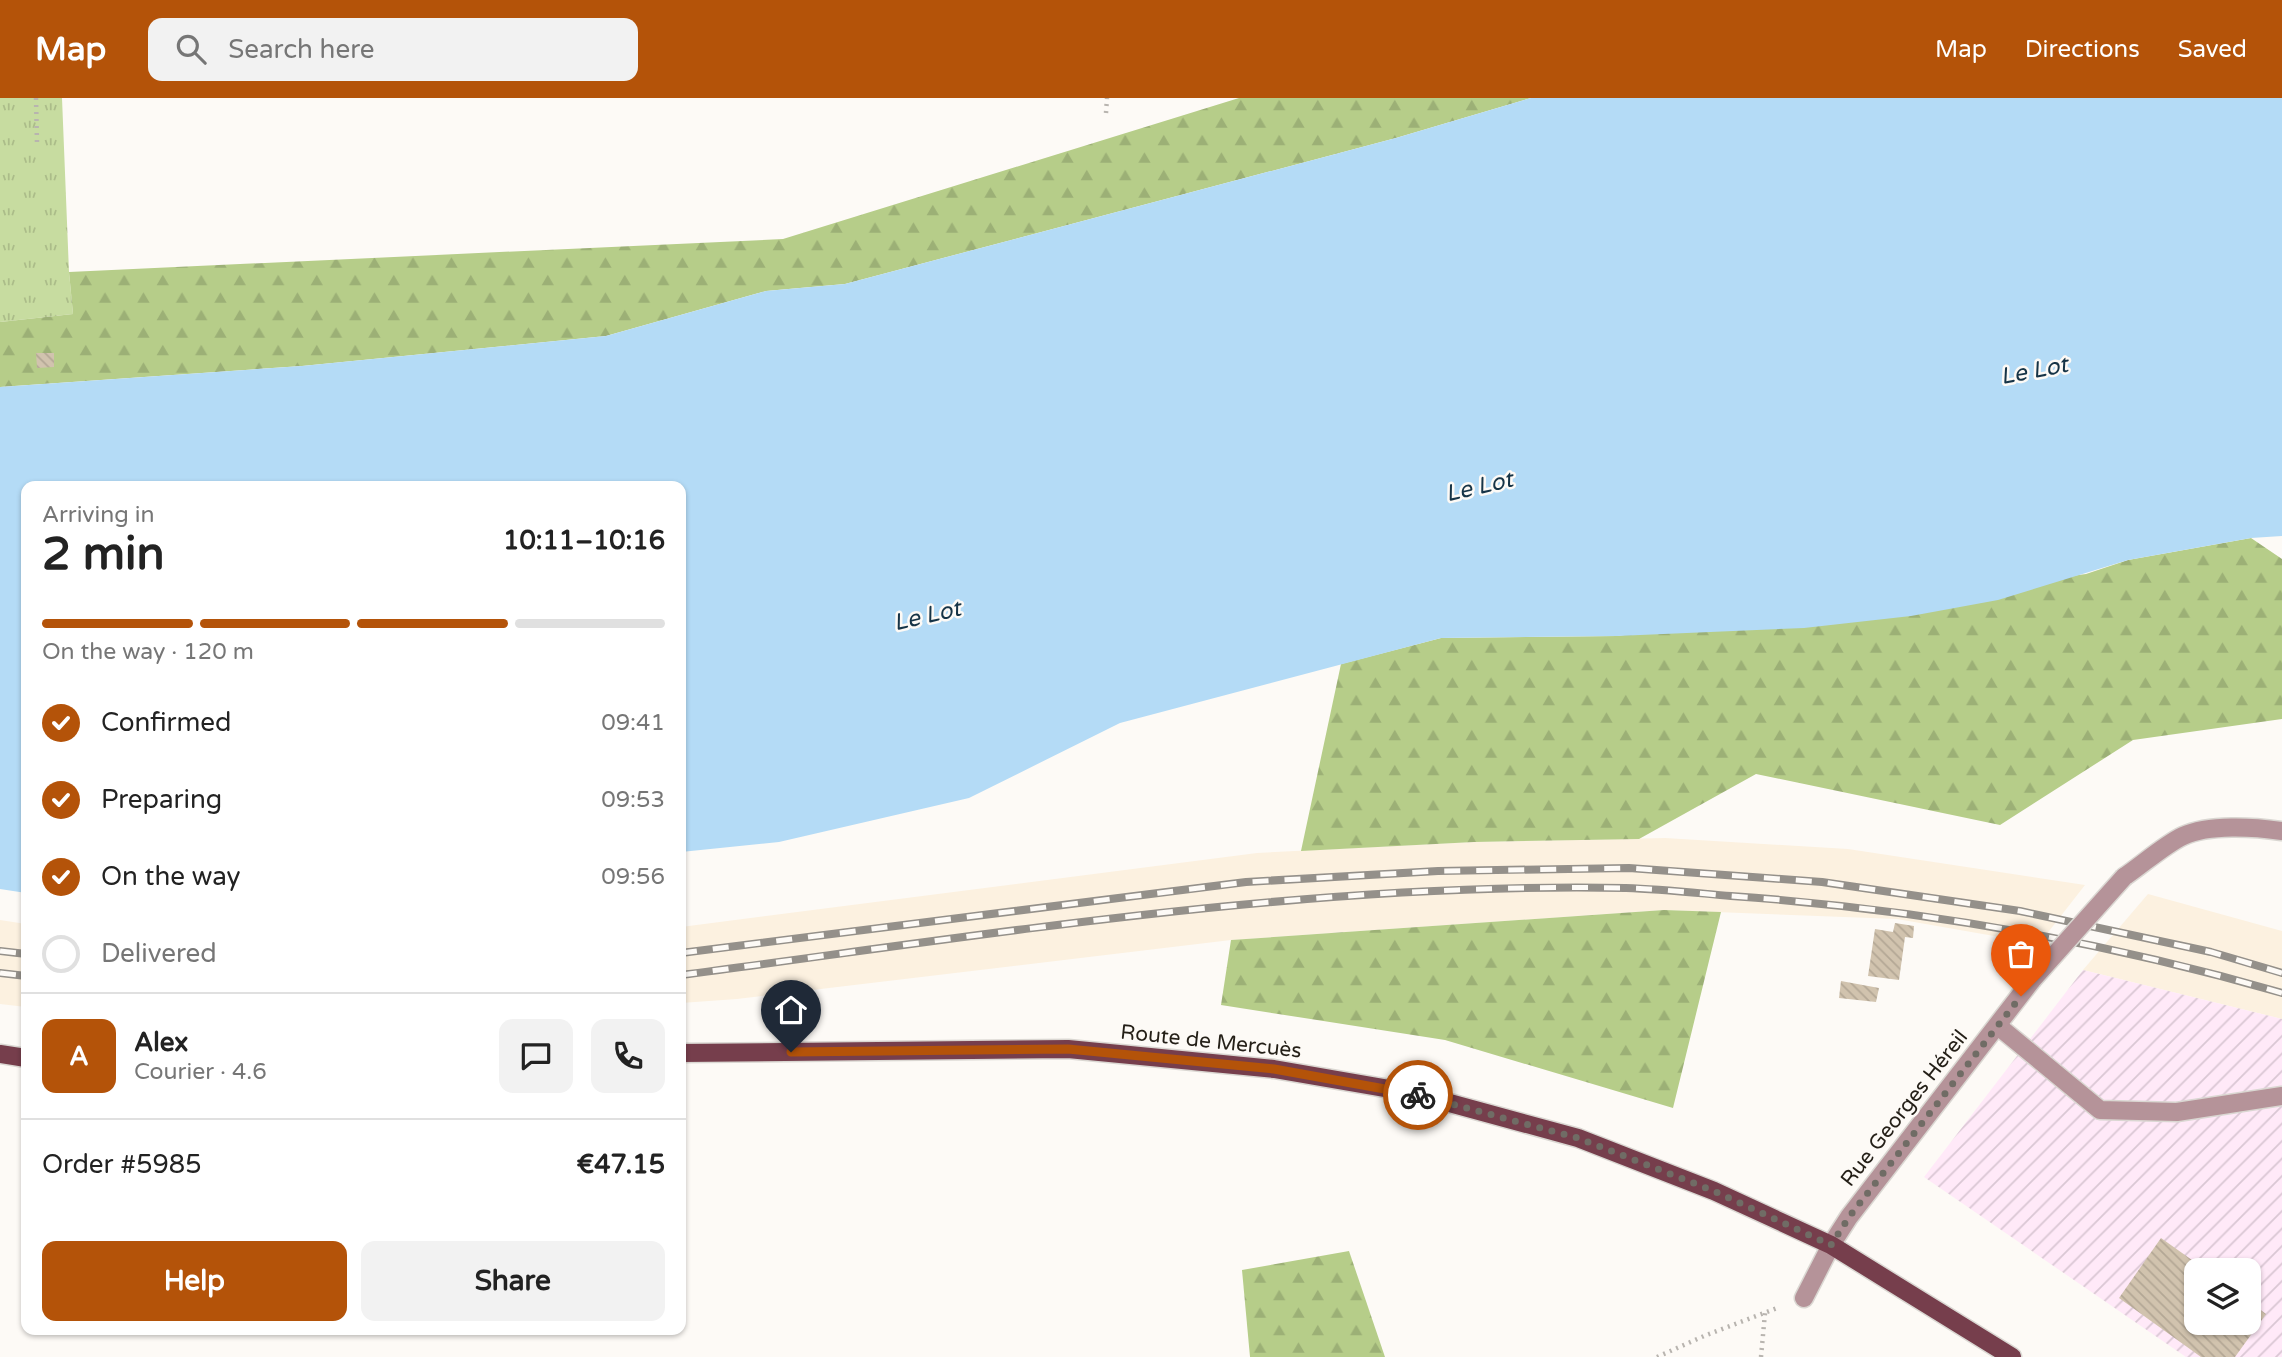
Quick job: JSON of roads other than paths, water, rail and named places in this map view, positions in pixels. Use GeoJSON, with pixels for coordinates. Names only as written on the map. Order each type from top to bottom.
{"type":"FeatureCollection","features":[{"type":"Feature","properties":{"kind":"main road","name":"Route de Mercuès"},"geometry":{"type":"LineString","coordinates":[[686,1053],[1068,1049],[1274,1069],[1413,1093],[1578,1138],[1714,1191],[1831,1245],[2012,1357]]}},
{"type":"Feature","properties":{"kind":"main road"},"geometry":{"type":"LineString","coordinates":[[0,1054],[21,1057]]}},
{"type":"Feature","properties":{"kind":"street","name":"Rue Georges Héreil"},"geometry":{"type":"LineString","coordinates":[[1804,1298],[1831,1245],[1849,1217],[2032,980],[2124,877],[2184,836],[2209,830],[2253,827],[2282,831]]}},
{"type":"Feature","properties":{"kind":"street"},"geometry":{"type":"LineString","coordinates":[[1998,1026],[2100,1111],[2177,1112],[2282,1096]]}},
{"type":"Feature","properties":{"kind":"water","name":"Le Lot"},"geometry":{"type":"Polygon","coordinates":[[[1531,98],[2282,98],[2282,536],[2251,538],[2128,560],[1998,600],[1911,616],[1804,628],[1617,636],[1441,638],[1120,723],[969,798],[779,842],[686,851],[686,481],[21,481],[21,892],[0,889],[0,387],[302,366],[606,336],[766,291],[845,284],[1396,138],[1531,98]]]}},
{"type":"Feature","properties":{"kind":"railway"},"geometry":{"type":"LineString","coordinates":[[686,952],[1246,882],[1438,871],[1629,868],[1822,882],[2020,911],[2211,952],[2282,973]]}},
{"type":"Feature","properties":{"kind":"railway"},"geometry":{"type":"LineString","coordinates":[[686,974],[1034,928],[1270,902],[1507,888],[1626,888],[1871,909],[2010,930],[2147,958],[2282,993]]}},
{"type":"Feature","properties":{"kind":"railway"},"geometry":{"type":"LineString","coordinates":[[0,951],[21,953]]}},
{"type":"Feature","properties":{"kind":"railway"},"geometry":{"type":"LineString","coordinates":[[0,973],[21,975]]}}]}
